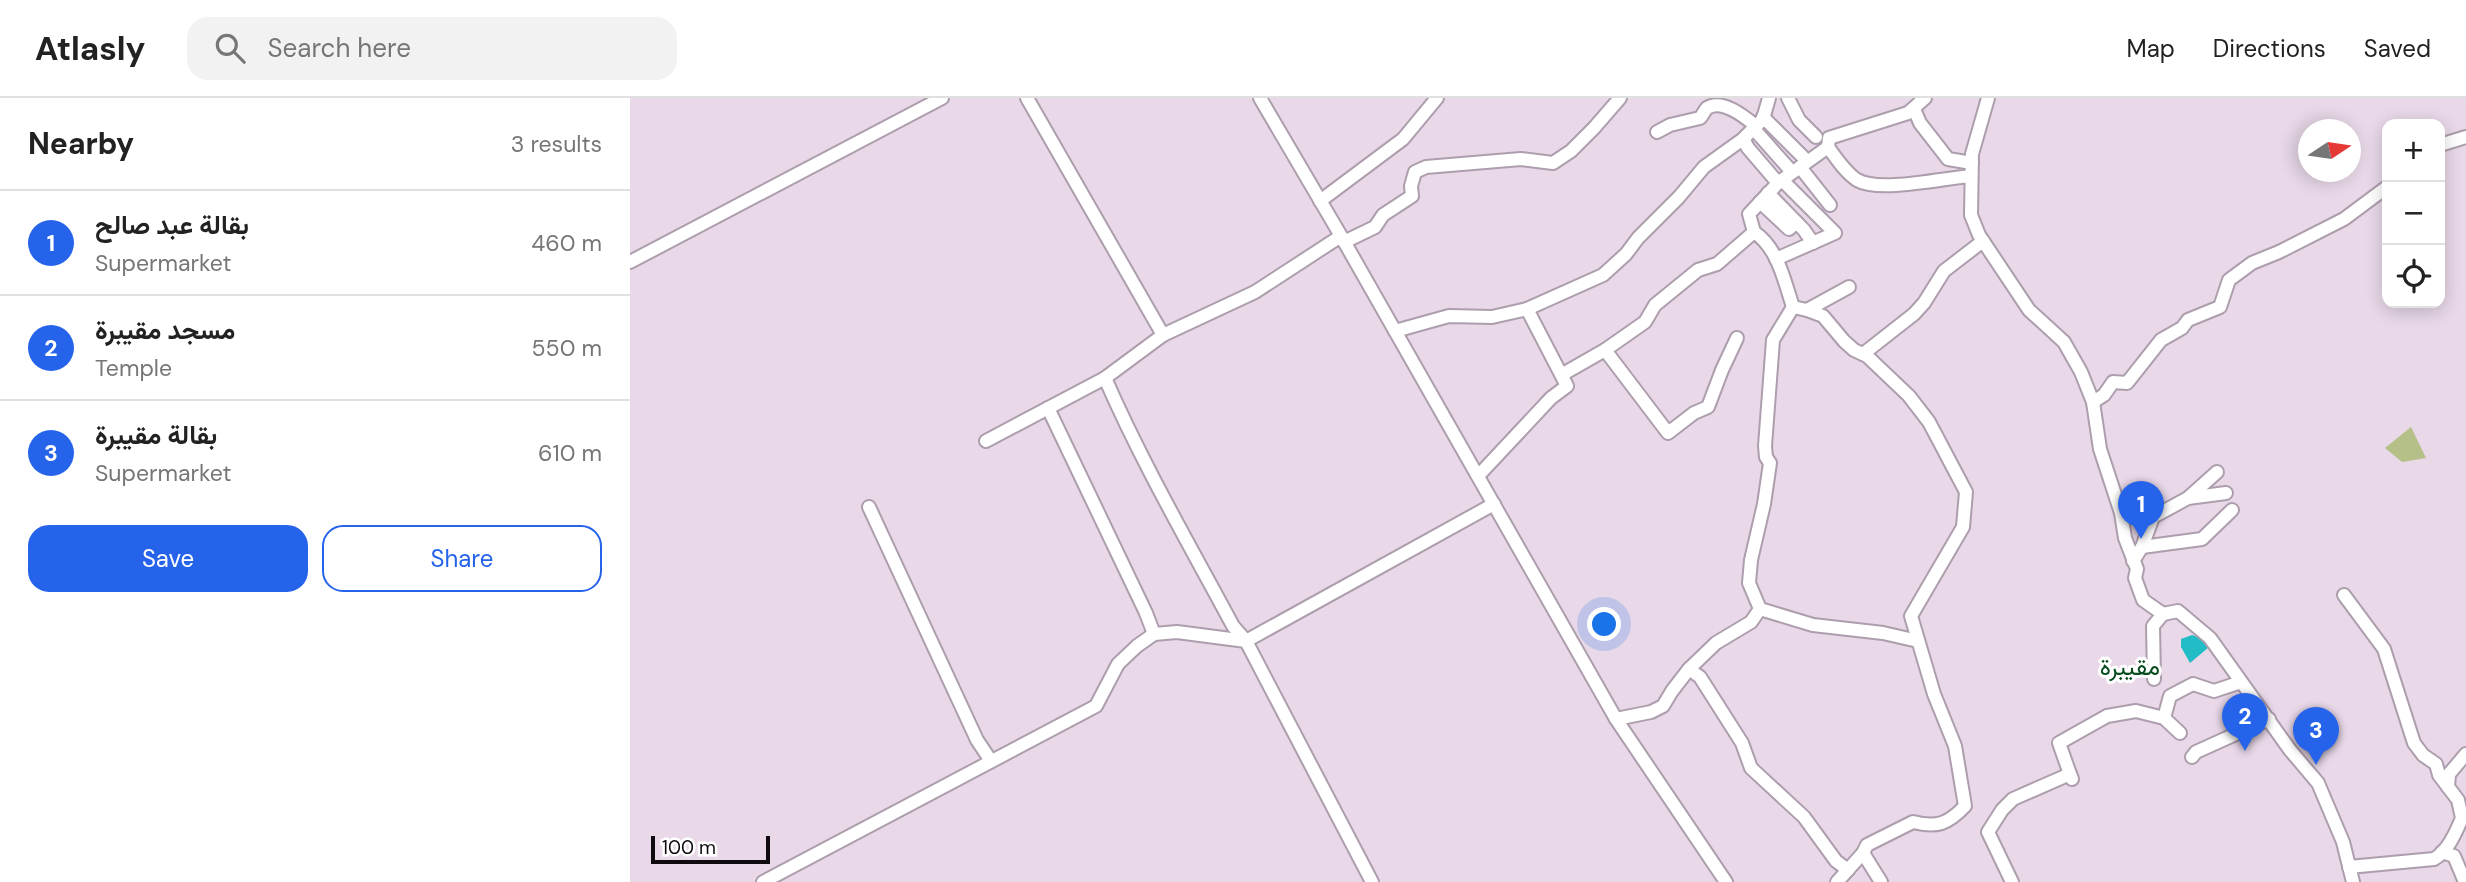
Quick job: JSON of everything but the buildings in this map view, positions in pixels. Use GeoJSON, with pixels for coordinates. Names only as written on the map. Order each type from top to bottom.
{"type":"FeatureCollection","features":[{"type":"Feature","properties":{"kind":"street"},"geometry":{"type":"LineString","coordinates":[[630,262],[922,103],[942,98]]}},
{"type":"Feature","properties":{"kind":"street"},"geometry":{"type":"LineString","coordinates":[[1027,98],[1163,335]]}},
{"type":"Feature","properties":{"kind":"street"},"geometry":{"type":"LineString","coordinates":[[1260,98],[1616,719],[1726,882]]}},
{"type":"Feature","properties":{"kind":"street"},"geometry":{"type":"LineString","coordinates":[[1418,98],[1425,112]]}},
{"type":"Feature","properties":{"kind":"street"},"geometry":{"type":"LineString","coordinates":[[1320,201],[1403,139],[1437,98]]}},
{"type":"Feature","properties":{"kind":"street"},"geometry":{"type":"LineString","coordinates":[[986,441],[1105,379],[1163,335],[1255,292],[1343,239],[1375,227],[1383,215],[1412,196],[1411,186],[1415,172],[1426,167],[1521,159],[1553,163],[1587,136],[1620,98]]}},
{"type":"Feature","properties":{"kind":"street"},"geometry":{"type":"LineString","coordinates":[[1395,331],[1449,316],[1492,317],[1527,309],[1604,275],[1704,167],[1743,139],[1757,124],[1769,98]]}},
{"type":"Feature","properties":{"kind":"street"},"geometry":{"type":"LineString","coordinates":[[1788,98],[1799,120],[1816,137]]}},
{"type":"Feature","properties":{"kind":"street"},"geometry":{"type":"LineString","coordinates":[[1925,98],[1914,109],[1875,125],[1829,138],[1828,147],[1858,181],[1877,185],[1971,170]]}},
{"type":"Feature","properties":{"kind":"street"},"geometry":{"type":"LineString","coordinates":[[1988,98],[1979,125],[1971,170],[1971,215],[1983,241],[2029,310],[2064,342],[2081,372],[2093,402],[2100,449],[2137,569],[2135,578],[2143,600],[2163,614]]}},
{"type":"Feature","properties":{"kind":"street"},"geometry":{"type":"LineString","coordinates":[[1657,132],[1670,125],[1700,118],[1706,109],[1718,106],[1733,109],[1757,124],[1835,233],[1776,259]]}},
{"type":"Feature","properties":{"kind":"street"},"geometry":{"type":"LineString","coordinates":[[1914,109],[1920,123],[1948,159],[1971,170]]}},
{"type":"Feature","properties":{"kind":"street"},"geometry":{"type":"LineString","coordinates":[[1757,124],[1792,173]]}},
{"type":"Feature","properties":{"kind":"street"},"geometry":{"type":"LineString","coordinates":[[2445,143],[2466,137]]}},
{"type":"Feature","properties":{"kind":"street"},"geometry":{"type":"LineString","coordinates":[[1743,139],[1748,148],[1792,173],[1830,205]]}},
{"type":"Feature","properties":{"kind":"street"},"geometry":{"type":"LineString","coordinates":[[1793,307],[1772,249],[1765,239],[1754,232],[1749,214],[1792,173],[1828,147]]}},
{"type":"Feature","properties":{"kind":"street"},"geometry":{"type":"LineString","coordinates":[[2093,402],[2104,395],[2113,382],[2127,383],[2161,341],[2182,328],[2188,320],[2220,307],[2229,280],[2244,268],[2344,219],[2382,191]]}},
{"type":"Feature","properties":{"kind":"street"},"geometry":{"type":"LineString","coordinates":[[1764,198],[1797,222],[1813,243]]}},
{"type":"Feature","properties":{"kind":"street"},"geometry":{"type":"LineString","coordinates":[[1563,374],[1605,350],[1645,322],[1655,304],[1686,278],[1698,270],[1717,264],[1754,232]]}},
{"type":"Feature","properties":{"kind":"street"},"geometry":{"type":"LineString","coordinates":[[1863,354],[1913,314],[1924,303],[1944,271],[1983,241]]}},
{"type":"Feature","properties":{"kind":"street"},"geometry":{"type":"LineString","coordinates":[[1807,310],[1849,287]]}},
{"type":"Feature","properties":{"kind":"street"},"geometry":{"type":"LineString","coordinates":[[1793,307],[1823,316],[1844,341],[1863,354],[1909,396],[1928,422],[1966,492],[1963,527],[1911,616],[1934,694],[1955,746],[1965,806],[1955,817],[1931,826],[1913,822],[1867,845],[1838,882]]}},
{"type":"Feature","properties":{"kind":"street"},"geometry":{"type":"LineString","coordinates":[[1760,609],[1749,583],[1770,463],[1766,457],[1765,446],[1773,340],[1793,307]]}},
{"type":"Feature","properties":{"kind":"street"},"geometry":{"type":"LineString","coordinates":[[1478,476],[1551,398],[1567,386],[1527,309]]}},
{"type":"Feature","properties":{"kind":"street"},"geometry":{"type":"LineString","coordinates":[[1605,350],[1668,433],[1694,413],[1709,407],[1737,338]]}},
{"type":"Feature","properties":{"kind":"street"},"geometry":{"type":"LineString","coordinates":[[1105,379],[1158,487],[1233,626],[1246,640],[1372,882]]}},
{"type":"Feature","properties":{"kind":"street"},"geometry":{"type":"LineString","coordinates":[[1048,408],[1154,634]]}},
{"type":"Feature","properties":{"kind":"street"},"geometry":{"type":"LineString","coordinates":[[2133,561],[2154,517],[2188,498],[2217,472]]}},
{"type":"Feature","properties":{"kind":"street"},"geometry":{"type":"LineString","coordinates":[[2188,498],[2226,493]]}},
{"type":"Feature","properties":{"kind":"street"},"geometry":{"type":"LineString","coordinates":[[763,882],[1096,706],[1118,664],[1154,634],[1177,632],[1246,640],[1494,504]]}},
{"type":"Feature","properties":{"kind":"street"},"geometry":{"type":"LineString","coordinates":[[869,507],[977,740],[990,761]]}},
{"type":"Feature","properties":{"kind":"street"},"geometry":{"type":"LineString","coordinates":[[2142,547],[2202,539],[2232,510]]}},
{"type":"Feature","properties":{"kind":"street"},"geometry":{"type":"LineString","coordinates":[[2343,595],[2384,649],[2414,743],[2423,755],[2436,764],[2439,775],[2458,800],[2462,818],[2453,837],[2434,859],[2348,867]]}},
{"type":"Feature","properties":{"kind":"street"},"geometry":{"type":"LineString","coordinates":[[1760,609],[1813,625],[1883,633],[1918,641]]}},
{"type":"Feature","properties":{"kind":"street"},"geometry":{"type":"LineString","coordinates":[[1616,719],[1657,710],[1663,706],[1689,669],[1716,643],[1751,622],[1760,609]]}},
{"type":"Feature","properties":{"kind":"street"},"geometry":{"type":"LineString","coordinates":[[2154,679],[2153,626],[2163,614],[2179,611],[2210,638],[2290,750],[2318,783],[2343,842],[2353,882]]}},
{"type":"Feature","properties":{"kind":"street"},"geometry":{"type":"LineString","coordinates":[[1689,669],[1700,677],[1742,743],[1751,768],[1804,817],[1836,860],[1848,870]]}},
{"type":"Feature","properties":{"kind":"street"},"geometry":{"type":"LineString","coordinates":[[2164,718],[2170,696],[2193,684],[2214,691],[2241,682]]}},
{"type":"Feature","properties":{"kind":"street"},"geometry":{"type":"LineString","coordinates":[[2012,882],[1987,832],[2013,799],[2071,777],[2059,746],[2060,741],[2107,716],[2136,711],[2164,718],[2180,733]]}},
{"type":"Feature","properties":{"kind":"street"},"geometry":{"type":"LineString","coordinates":[[2192,757],[2196,752],[2269,719]]}},
{"type":"Feature","properties":{"kind":"street"},"geometry":{"type":"LineString","coordinates":[[2448,787],[2449,774],[2466,754]]}},
{"type":"Feature","properties":{"kind":"street"},"geometry":{"type":"LineString","coordinates":[[2442,852],[2454,856],[2465,882]]}},
{"type":"Feature","properties":{"kind":"street"},"geometry":{"type":"LineString","coordinates":[[1863,853],[1881,882]]}},
{"type":"Feature","properties":{"kind":"green space"},"geometry":{"type":"Polygon","coordinates":[[[2411,427],[2426,458],[2402,462],[2385,448],[2411,427]]]}},
{"type":"Feature","properties":{"kind":"water"},"geometry":{"type":"Polygon","coordinates":[[[2192,635],[2204,639],[2209,647],[2190,663],[2181,647],[2181,639],[2192,635]]]}},
{"type":"Feature","properties":{"kind":"place","name":"بقالة عبد صالح"},"geometry":{"type":"Point","coordinates":[2141,539]}},
{"type":"Feature","properties":{"kind":"place","name":"مسجد مقيبرة"},"geometry":{"type":"Point","coordinates":[2245,751]}},
{"type":"Feature","properties":{"kind":"place","name":"بقالة مقيبرة"},"geometry":{"type":"Point","coordinates":[2316,765]}},
{"type":"Feature","properties":{"kind":"district","name":"مقيبرة"},"geometry":{"type":"Point","coordinates":[2130,667]}}]}
